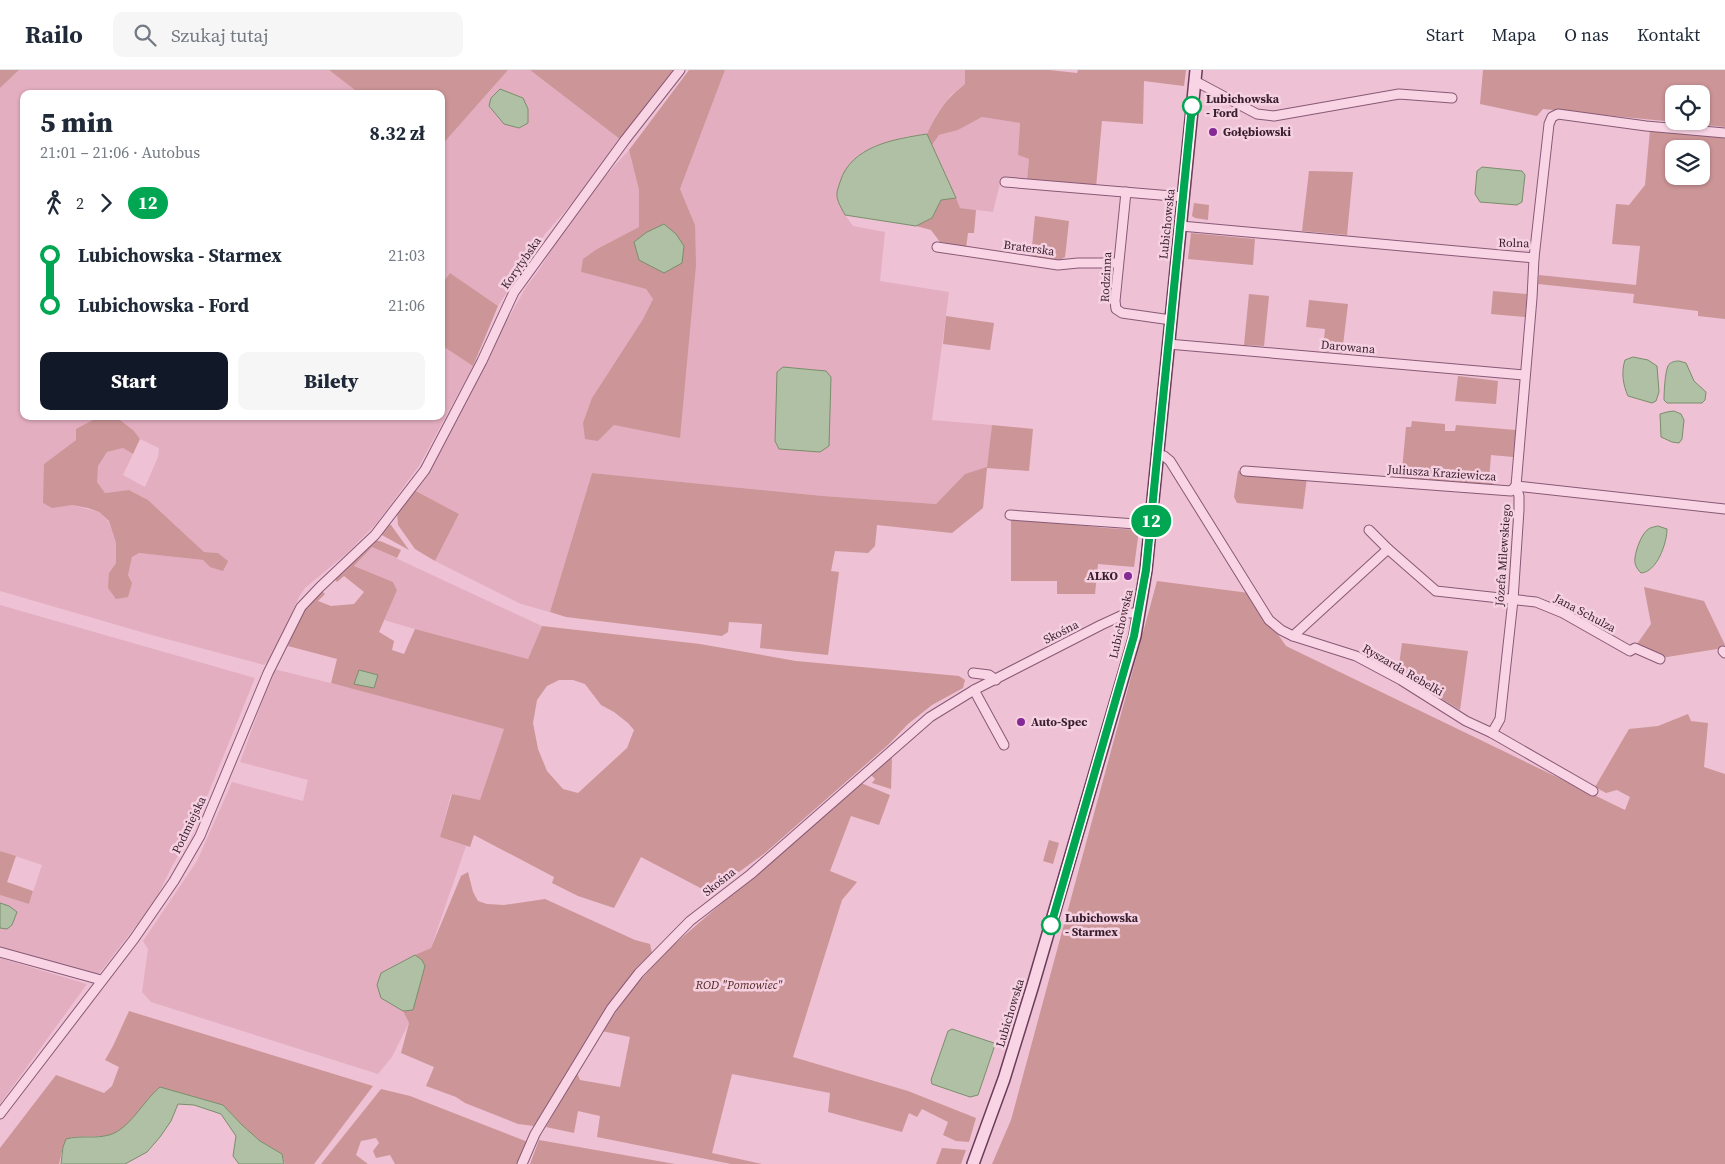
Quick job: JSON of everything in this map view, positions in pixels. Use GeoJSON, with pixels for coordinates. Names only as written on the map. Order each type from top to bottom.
{"type":"FeatureCollection","features":[{"type":"Feature","properties":{"kind":"street","name":"Korytybska"},"geometry":{"type":"LineString","coordinates":[[375,535],[425,470],[482,361],[514,292],[625,140],[680,70]]}},
{"type":"Feature","properties":{"kind":"street"},"geometry":{"type":"LineString","coordinates":[[1195,76],[1257,114],[1266,116],[1399,94],[1452,98]]}},
{"type":"Feature","properties":{"kind":"street","name":"Lubichowska"},"geometry":{"type":"LineString","coordinates":[[973,1164],[1004,1079],[1028,1004],[1140,613],[1158,455],[1195,76]]}},
{"type":"Feature","properties":{"kind":"street","name":"Rolna"},"geometry":{"type":"LineString","coordinates":[[1181,226],[1534,258],[1552,117],[1558,114],[1725,134]]}},
{"type":"Feature","properties":{"kind":"street"},"geometry":{"type":"LineString","coordinates":[[1005,182],[1184,197]]}},
{"type":"Feature","properties":{"kind":"street","name":"Rodzinna"},"geometry":{"type":"LineString","coordinates":[[1126,192],[1118,263],[1116,309],[1122,313],[1170,320]]}},
{"type":"Feature","properties":{"kind":"street","name":"Braterska"},"geometry":{"type":"LineString","coordinates":[[937,247],[1058,265],[1118,263]]}},
{"type":"Feature","properties":{"kind":"street","name":"Józefa Milewskiego"},"geometry":{"type":"LineString","coordinates":[[1492,733],[1500,719],[1513,600],[1519,510],[1519,496],[1516,486],[1534,258]]}},
{"type":"Feature","properties":{"kind":"street","name":"Darowana"},"geometry":{"type":"LineString","coordinates":[[1168,344],[1524,375]]}},
{"type":"Feature","properties":{"kind":"street","name":"Ryszarda Rebelki"},"geometry":{"type":"LineString","coordinates":[[1158,455],[1170,460],[1269,620],[1293,636],[1356,656],[1401,680],[1466,721],[1492,733],[1592,791]]}},
{"type":"Feature","properties":{"kind":"street","name":"Juliusza Kraziewicza"},"geometry":{"type":"LineString","coordinates":[[1244,471],[1511,491],[1516,486],[1725,509]]}},
{"type":"Feature","properties":{"kind":"street"},"geometry":{"type":"LineString","coordinates":[[1010,515],[1150,525]]}},
{"type":"Feature","properties":{"kind":"street","name":"Jana Schulza"},"geometry":{"type":"LineString","coordinates":[[1369,530],[1388,550],[1436,591],[1536,602],[1563,613],[1630,652],[1636,648],[1660,659]]}},
{"type":"Feature","properties":{"kind":"street","name":"Podmiejska"},"geometry":{"type":"LineString","coordinates":[[0,1114],[134,939],[174,881],[200,836],[268,673],[301,608],[320,587],[375,535]]}},
{"type":"Feature","properties":{"kind":"street"},"geometry":{"type":"LineString","coordinates":[[1293,636],[1388,550]]}},
{"type":"Feature","properties":{"kind":"street","name":"Skośna"},"geometry":{"type":"LineString","coordinates":[[522,1164],[536,1134],[611,1008],[639,973],[689,922],[751,874],[930,717],[974,690],[1127,613],[1140,613]]}},
{"type":"Feature","properties":{"kind":"street"},"geometry":{"type":"LineString","coordinates":[[974,673],[989,675],[996,680]]}},
{"type":"Feature","properties":{"kind":"street"},"geometry":{"type":"LineString","coordinates":[[974,690],[1004,745]]}},
{"type":"Feature","properties":{"kind":"street"},"geometry":{"type":"LineString","coordinates":[[0,952],[101,980]]}},
{"type":"Feature","properties":{"kind":"shaded area"},"geometry":{"type":"Polygon","coordinates":[[[19,70],[329,70],[355,90],[20,90],[20,420],[444,420],[419,466],[376,524],[347,553],[305,588],[299,597],[272,658],[264,665],[0,591],[0,88],[19,70]],[[134,431],[76,440],[44,464],[72,505],[99,512],[109,522],[116,543],[116,563],[109,573],[132,583],[128,575],[132,557],[139,553],[203,560],[210,567],[218,553],[204,552],[148,500],[129,490],[105,493],[96,482],[98,466],[107,452],[123,448],[133,454],[123,475],[145,487],[158,457],[159,448],[140,439],[134,431]]]}},
{"type":"Feature","properties":{"kind":"shaded area"},"geometry":{"type":"Polygon","coordinates":[[[508,70],[530,70],[625,143],[545,234],[498,306],[450,273],[445,280],[445,141],[508,70]]]}},
{"type":"Feature","properties":{"kind":"shaded area"},"geometry":{"type":"Polygon","coordinates":[[[725,70],[965,70],[965,84],[951,95],[938,112],[927,134],[904,137],[875,146],[860,154],[845,215],[853,226],[885,232],[880,281],[949,292],[932,420],[992,425],[987,468],[965,474],[936,504],[823,496],[592,473],[550,612],[521,604],[435,561],[459,514],[412,489],[526,287],[560,236],[600,182],[629,150],[639,190],[639,227],[597,249],[584,259],[581,272],[646,289],[653,299],[643,319],[592,398],[598,441],[614,425],[695,225],[680,189],[725,70]]]}},
{"type":"Feature","properties":{"kind":"shaded area"},"geometry":{"type":"Polygon","coordinates":[[[500,89],[523,98],[528,109],[528,123],[519,128],[504,124],[489,106],[491,98],[500,89]]]}},
{"type":"Feature","properties":{"kind":"shaded area"},"geometry":{"type":"Polygon","coordinates":[[[982,117],[1020,123],[1018,155],[1029,159],[1027,180],[1001,179],[993,212],[960,208],[932,145],[939,135],[958,130],[982,117]]]}},
{"type":"Feature","properties":{"kind":"shaded area"},"geometry":{"type":"Polygon","coordinates":[[[927,134],[956,198],[941,200],[932,218],[916,226],[845,215],[838,201],[837,192],[846,170],[854,160],[875,146],[927,134]]]}},
{"type":"Feature","properties":{"kind":"shaded area"},"geometry":{"type":"Polygon","coordinates":[[[1482,167],[1522,171],[1525,175],[1522,202],[1517,205],[1480,202],[1475,194],[1477,171],[1482,167]]]}},
{"type":"Feature","properties":{"kind":"shaded area"},"geometry":{"type":"Polygon","coordinates":[[[664,224],[676,234],[684,246],[682,263],[664,273],[639,260],[634,242],[647,232],[664,224]]]}},
{"type":"Feature","properties":{"kind":"shaded area"},"geometry":{"type":"Polygon","coordinates":[[[445,348],[473,366],[445,418],[445,348]]]}},
{"type":"Feature","properties":{"kind":"shaded area"},"geometry":{"type":"Polygon","coordinates":[[[1633,357],[1648,360],[1657,366],[1659,392],[1656,401],[1652,403],[1628,396],[1624,383],[1623,369],[1625,360],[1633,357]]]}},
{"type":"Feature","properties":{"kind":"shaded area"},"geometry":{"type":"Polygon","coordinates":[[[1673,362],[1686,363],[1694,381],[1706,392],[1705,400],[1702,403],[1667,403],[1664,400],[1665,377],[1668,366],[1673,362]]]}},
{"type":"Feature","properties":{"kind":"shaded area"},"geometry":{"type":"Polygon","coordinates":[[[783,367],[826,371],[831,377],[829,446],[820,452],[779,449],[775,441],[777,372],[783,367]]]}},
{"type":"Feature","properties":{"kind":"shaded area"},"geometry":{"type":"Polygon","coordinates":[[[1674,411],[1681,414],[1684,420],[1682,439],[1679,443],[1661,437],[1660,414],[1674,411]]]}},
{"type":"Feature","properties":{"kind":"shaded area"},"geometry":{"type":"Polygon","coordinates":[[[1658,526],[1667,529],[1663,549],[1652,568],[1641,573],[1635,562],[1638,546],[1647,530],[1658,526]]]}},
{"type":"Feature","properties":{"kind":"shaded area"},"geometry":{"type":"Polygon","coordinates":[[[372,547],[542,626],[528,659],[384,620],[397,589],[393,582],[354,566],[372,547]]]}},
{"type":"Feature","properties":{"kind":"shaded area"},"geometry":{"type":"Polygon","coordinates":[[[0,605],[255,678],[193,831],[172,866],[155,901],[98,975],[0,947],[0,895],[29,904],[42,865],[0,851],[0,605]]]}},
{"type":"Feature","properties":{"kind":"shaded area"},"geometry":{"type":"Polygon","coordinates":[[[274,669],[504,729],[480,800],[451,794],[440,837],[466,846],[431,948],[397,964],[381,998],[403,1011],[409,1023],[392,1057],[378,1074],[151,1002],[142,992],[148,949],[143,941],[197,861],[232,782],[303,801],[308,780],[240,762],[274,669]]]}},
{"type":"Feature","properties":{"kind":"shaded area"},"geometry":{"type":"Polygon","coordinates":[[[359,670],[378,675],[374,688],[354,684],[359,670]]]}},
{"type":"Feature","properties":{"kind":"shaded area"},"geometry":{"type":"Polygon","coordinates":[[[0,903],[9,906],[17,912],[12,925],[7,929],[0,928],[0,903]]]}},
{"type":"Feature","properties":{"kind":"shaded area"},"geometry":{"type":"Polygon","coordinates":[[[415,955],[422,960],[425,966],[413,1010],[403,1011],[381,998],[377,985],[381,973],[415,955]]]}},
{"type":"Feature","properties":{"kind":"shaded area"},"geometry":{"type":"Polygon","coordinates":[[[0,958],[87,984],[0,1104],[0,958]]]}},
{"type":"Feature","properties":{"kind":"shaded area"},"geometry":{"type":"Polygon","coordinates":[[[952,1029],[994,1043],[995,1045],[978,1095],[970,1097],[932,1084],[931,1080],[948,1031],[952,1029]]]}},
{"type":"Feature","properties":{"kind":"shaded area"},"geometry":{"type":"Polygon","coordinates":[[[160,1087],[223,1105],[260,1141],[282,1154],[284,1164],[239,1164],[233,1156],[236,1136],[221,1114],[194,1105],[178,1104],[171,1121],[147,1152],[125,1164],[61,1164],[66,1139],[98,1137],[117,1132],[130,1121],[160,1087]]]}},
{"type":"Feature","properties":{"kind":"green space"},"geometry":{"type":"Polygon","coordinates":[[[0,70],[19,70],[0,88],[0,70]]]}},
{"type":"Feature","properties":{"kind":"green space"},"geometry":{"type":"Polygon","coordinates":[[[329,70],[508,70],[445,141],[445,90],[355,90],[329,70]]]}},
{"type":"Feature","properties":{"kind":"green space"},"geometry":{"type":"Polygon","coordinates":[[[530,70],[678,70],[625,143],[530,70]]]}},
{"type":"Feature","properties":{"kind":"green space"},"geometry":{"type":"Polygon","coordinates":[[[689,70],[725,70],[680,189],[695,225],[696,265],[680,438],[614,425],[598,441],[585,439],[583,423],[592,398],[643,319],[653,299],[646,289],[581,272],[583,259],[597,249],[639,227],[639,190],[629,150],[689,70]]]}},
{"type":"Feature","properties":{"kind":"green space"},"geometry":{"type":"Polygon","coordinates":[[[965,70],[1049,70],[1077,73],[1078,70],[1186,70],[1184,86],[1144,81],[1143,124],[1102,121],[1096,187],[1027,180],[1029,159],[1018,155],[1020,123],[982,117],[958,130],[939,135],[932,145],[927,134],[943,106],[965,84],[965,70]]]}},
{"type":"Feature","properties":{"kind":"green space"},"geometry":{"type":"Polygon","coordinates":[[[1483,70],[1725,70],[1725,127],[1710,126],[1710,85],[1665,85],[1665,121],[1543,109],[1537,116],[1480,104],[1483,70]]]}},
{"type":"Feature","properties":{"kind":"green space"},"geometry":{"type":"Polygon","coordinates":[[[1650,130],[1725,137],[1725,319],[1698,316],[1698,311],[1633,303],[1634,294],[1538,284],[1539,275],[1636,285],[1640,246],[1612,244],[1616,204],[1629,205],[1645,185],[1650,130]]]}},
{"type":"Feature","properties":{"kind":"green space"},"geometry":{"type":"Polygon","coordinates":[[[1309,171],[1353,172],[1347,235],[1302,231],[1309,171]]]}},
{"type":"Feature","properties":{"kind":"green space"},"geometry":{"type":"Polygon","coordinates":[[[956,198],[960,208],[976,210],[974,233],[968,233],[966,248],[940,242],[931,230],[916,226],[932,218],[941,200],[956,198]]]}},
{"type":"Feature","properties":{"kind":"green space"},"geometry":{"type":"Polygon","coordinates":[[[1194,203],[1209,205],[1208,220],[1192,216],[1194,203]]]}},
{"type":"Feature","properties":{"kind":"green space"},"geometry":{"type":"Polygon","coordinates":[[[1035,216],[1069,221],[1065,257],[1060,260],[1031,257],[1035,216]]]}},
{"type":"Feature","properties":{"kind":"green space"},"geometry":{"type":"Polygon","coordinates":[[[1191,233],[1255,239],[1253,265],[1188,259],[1191,233]]]}},
{"type":"Feature","properties":{"kind":"green space"},"geometry":{"type":"Polygon","coordinates":[[[450,273],[498,306],[473,366],[445,348],[445,280],[450,273]]]}},
{"type":"Feature","properties":{"kind":"green space"},"geometry":{"type":"Polygon","coordinates":[[[1493,291],[1527,294],[1525,317],[1491,314],[1493,291]]]}},
{"type":"Feature","properties":{"kind":"green space"},"geometry":{"type":"Polygon","coordinates":[[[1249,294],[1269,296],[1264,346],[1244,345],[1249,294]]]}},
{"type":"Feature","properties":{"kind":"green space"},"geometry":{"type":"Polygon","coordinates":[[[1309,300],[1348,304],[1342,353],[1323,351],[1325,329],[1306,327],[1309,300]]]}},
{"type":"Feature","properties":{"kind":"green space"},"geometry":{"type":"Polygon","coordinates":[[[946,316],[994,323],[990,350],[943,344],[946,316]]]}},
{"type":"Feature","properties":{"kind":"green space"},"geometry":{"type":"Polygon","coordinates":[[[1458,376],[1498,381],[1496,404],[1455,401],[1458,376]]]}},
{"type":"Feature","properties":{"kind":"green space"},"geometry":{"type":"Polygon","coordinates":[[[93,420],[120,420],[134,431],[140,439],[133,454],[123,448],[107,452],[98,466],[97,482],[105,493],[129,490],[148,500],[204,552],[218,553],[228,561],[223,571],[210,567],[203,560],[139,553],[132,557],[128,575],[132,583],[128,597],[116,599],[108,588],[109,573],[116,563],[116,543],[109,521],[99,512],[88,508],[72,505],[52,508],[43,503],[44,464],[76,440],[76,429],[93,420]]]}},
{"type":"Feature","properties":{"kind":"green space"},"geometry":{"type":"Polygon","coordinates":[[[1412,421],[1445,424],[1445,431],[1455,431],[1456,425],[1516,430],[1513,457],[1491,455],[1489,481],[1499,488],[1401,481],[1406,427],[1411,427],[1412,421]]]}},
{"type":"Feature","properties":{"kind":"green space"},"geometry":{"type":"Polygon","coordinates":[[[992,425],[1033,429],[1029,471],[987,468],[983,508],[952,533],[877,525],[875,546],[868,553],[835,551],[831,571],[839,572],[828,655],[760,648],[762,624],[729,622],[728,632],[722,636],[566,617],[550,612],[592,473],[823,496],[936,504],[965,474],[987,467],[992,425]]]}},
{"type":"Feature","properties":{"kind":"green space"},"geometry":{"type":"Polygon","coordinates":[[[1238,471],[1307,477],[1303,509],[1237,503],[1234,497],[1238,471]]]}},
{"type":"Feature","properties":{"kind":"green space"},"geometry":{"type":"Polygon","coordinates":[[[412,489],[459,514],[435,561],[415,549],[398,525],[397,513],[412,489]]]}},
{"type":"Feature","properties":{"kind":"green space"},"geometry":{"type":"Polygon","coordinates":[[[1011,518],[1139,530],[1134,567],[1098,564],[1095,594],[1057,594],[1057,581],[1011,581],[1011,518]]]}},
{"type":"Feature","properties":{"kind":"green space"},"geometry":{"type":"Polygon","coordinates":[[[387,524],[391,525],[409,550],[380,534],[387,524]]]}},
{"type":"Feature","properties":{"kind":"green space"},"geometry":{"type":"Polygon","coordinates":[[[373,541],[380,541],[401,550],[397,558],[372,547],[354,566],[393,582],[397,590],[379,632],[394,641],[392,650],[404,654],[415,629],[528,659],[542,626],[700,644],[796,661],[959,676],[965,680],[963,688],[932,705],[908,724],[889,744],[765,853],[710,893],[641,857],[614,908],[578,896],[552,883],[554,877],[474,835],[470,847],[440,837],[452,794],[480,800],[504,729],[331,683],[337,659],[288,646],[301,616],[309,602],[320,589],[325,594],[318,601],[331,606],[354,604],[364,592],[344,576],[337,582],[333,577],[373,541]],[[559,680],[547,686],[537,700],[533,723],[538,749],[547,771],[563,789],[578,793],[627,748],[634,730],[614,712],[601,705],[585,684],[573,680],[559,680]]]}},
{"type":"Feature","properties":{"kind":"green space"},"geometry":{"type":"Polygon","coordinates":[[[1157,581],[1249,593],[1286,646],[1625,810],[1630,797],[1617,790],[1606,793],[1595,787],[1629,729],[1658,726],[1688,714],[1691,721],[1708,723],[1704,767],[1725,774],[1725,1164],[992,1164],[1011,1120],[1157,581]]]}},
{"type":"Feature","properties":{"kind":"green space"},"geometry":{"type":"Polygon","coordinates":[[[1644,587],[1704,601],[1725,645],[1717,649],[1661,658],[1637,644],[1651,624],[1644,587]]]}},
{"type":"Feature","properties":{"kind":"green space"},"geometry":{"type":"Polygon","coordinates":[[[1402,643],[1468,651],[1460,710],[1398,672],[1402,643]]]}},
{"type":"Feature","properties":{"kind":"green space"},"geometry":{"type":"Polygon","coordinates":[[[891,756],[891,789],[872,783],[875,779],[871,775],[891,756]]]}},
{"type":"Feature","properties":{"kind":"green space","name":"ROD \"Pomowiec\""},"geometry":{"type":"Polygon","coordinates":[[[861,783],[890,795],[879,825],[851,816],[830,871],[857,882],[842,900],[793,1057],[908,1091],[976,1118],[969,1142],[956,1141],[943,1135],[948,1122],[922,1109],[917,1117],[909,1113],[902,1132],[828,1112],[830,1093],[732,1074],[712,1153],[762,1164],[731,1164],[597,1137],[600,1116],[578,1111],[574,1133],[546,1127],[577,1073],[580,1080],[620,1087],[630,1037],[602,1031],[632,990],[663,954],[861,783]]]}},
{"type":"Feature","properties":{"kind":"green space"},"geometry":{"type":"Polygon","coordinates":[[[1049,840],[1059,843],[1053,864],[1043,861],[1049,840]]]}},
{"type":"Feature","properties":{"kind":"green space"},"geometry":{"type":"Polygon","coordinates":[[[0,851],[16,856],[7,882],[33,891],[29,904],[0,895],[0,851]]]}},
{"type":"Feature","properties":{"kind":"green space"},"geometry":{"type":"Polygon","coordinates":[[[468,872],[473,892],[478,901],[487,904],[504,905],[545,899],[635,940],[650,944],[652,953],[614,996],[534,1126],[518,1124],[426,1086],[434,1067],[401,1053],[409,1023],[403,1011],[413,1010],[422,960],[415,955],[431,948],[461,876],[468,872]]]}},
{"type":"Feature","properties":{"kind":"green space"},"geometry":{"type":"Polygon","coordinates":[[[129,1011],[373,1086],[314,1164],[285,1164],[282,1154],[260,1141],[223,1105],[160,1087],[121,1131],[107,1136],[72,1137],[63,1147],[59,1164],[0,1164],[0,1148],[56,1075],[104,1093],[112,1086],[119,1067],[105,1060],[129,1011]]]}},
{"type":"Feature","properties":{"kind":"green space"},"geometry":{"type":"Polygon","coordinates":[[[381,1089],[410,1096],[528,1142],[518,1164],[395,1164],[390,1155],[376,1158],[373,1151],[379,1143],[376,1138],[361,1141],[356,1155],[368,1164],[321,1164],[381,1089]]]}},
{"type":"Feature","properties":{"kind":"green space"},"geometry":{"type":"Polygon","coordinates":[[[539,1140],[675,1164],[530,1164],[539,1140]]]}},
{"type":"Feature","properties":{"kind":"green space"},"geometry":{"type":"Polygon","coordinates":[[[942,1148],[966,1150],[961,1164],[936,1164],[942,1148]]]}},
{"type":"Feature","properties":{"kind":"bus line","name":"12"},"geometry":{"type":"LineString","coordinates":[[1051,925],[1140,613],[1158,455],[1192,106]]}},
{"type":"Feature","properties":{"kind":"place","name":"Lubichowska - Ford"},"geometry":{"type":"Point","coordinates":[1192,106]}},
{"type":"Feature","properties":{"kind":"place","name":"Gołębiowski"},"geometry":{"type":"Point","coordinates":[1213,132]}},
{"type":"Feature","properties":{"kind":"place","name":"ALKO"},"geometry":{"type":"Point","coordinates":[1128,576]}},
{"type":"Feature","properties":{"kind":"place","name":"Auto-Spec"},"geometry":{"type":"Point","coordinates":[1021,722]}},
{"type":"Feature","properties":{"kind":"place","name":"Lubichowska - Starmex"},"geometry":{"type":"Point","coordinates":[1051,925]}}]}
